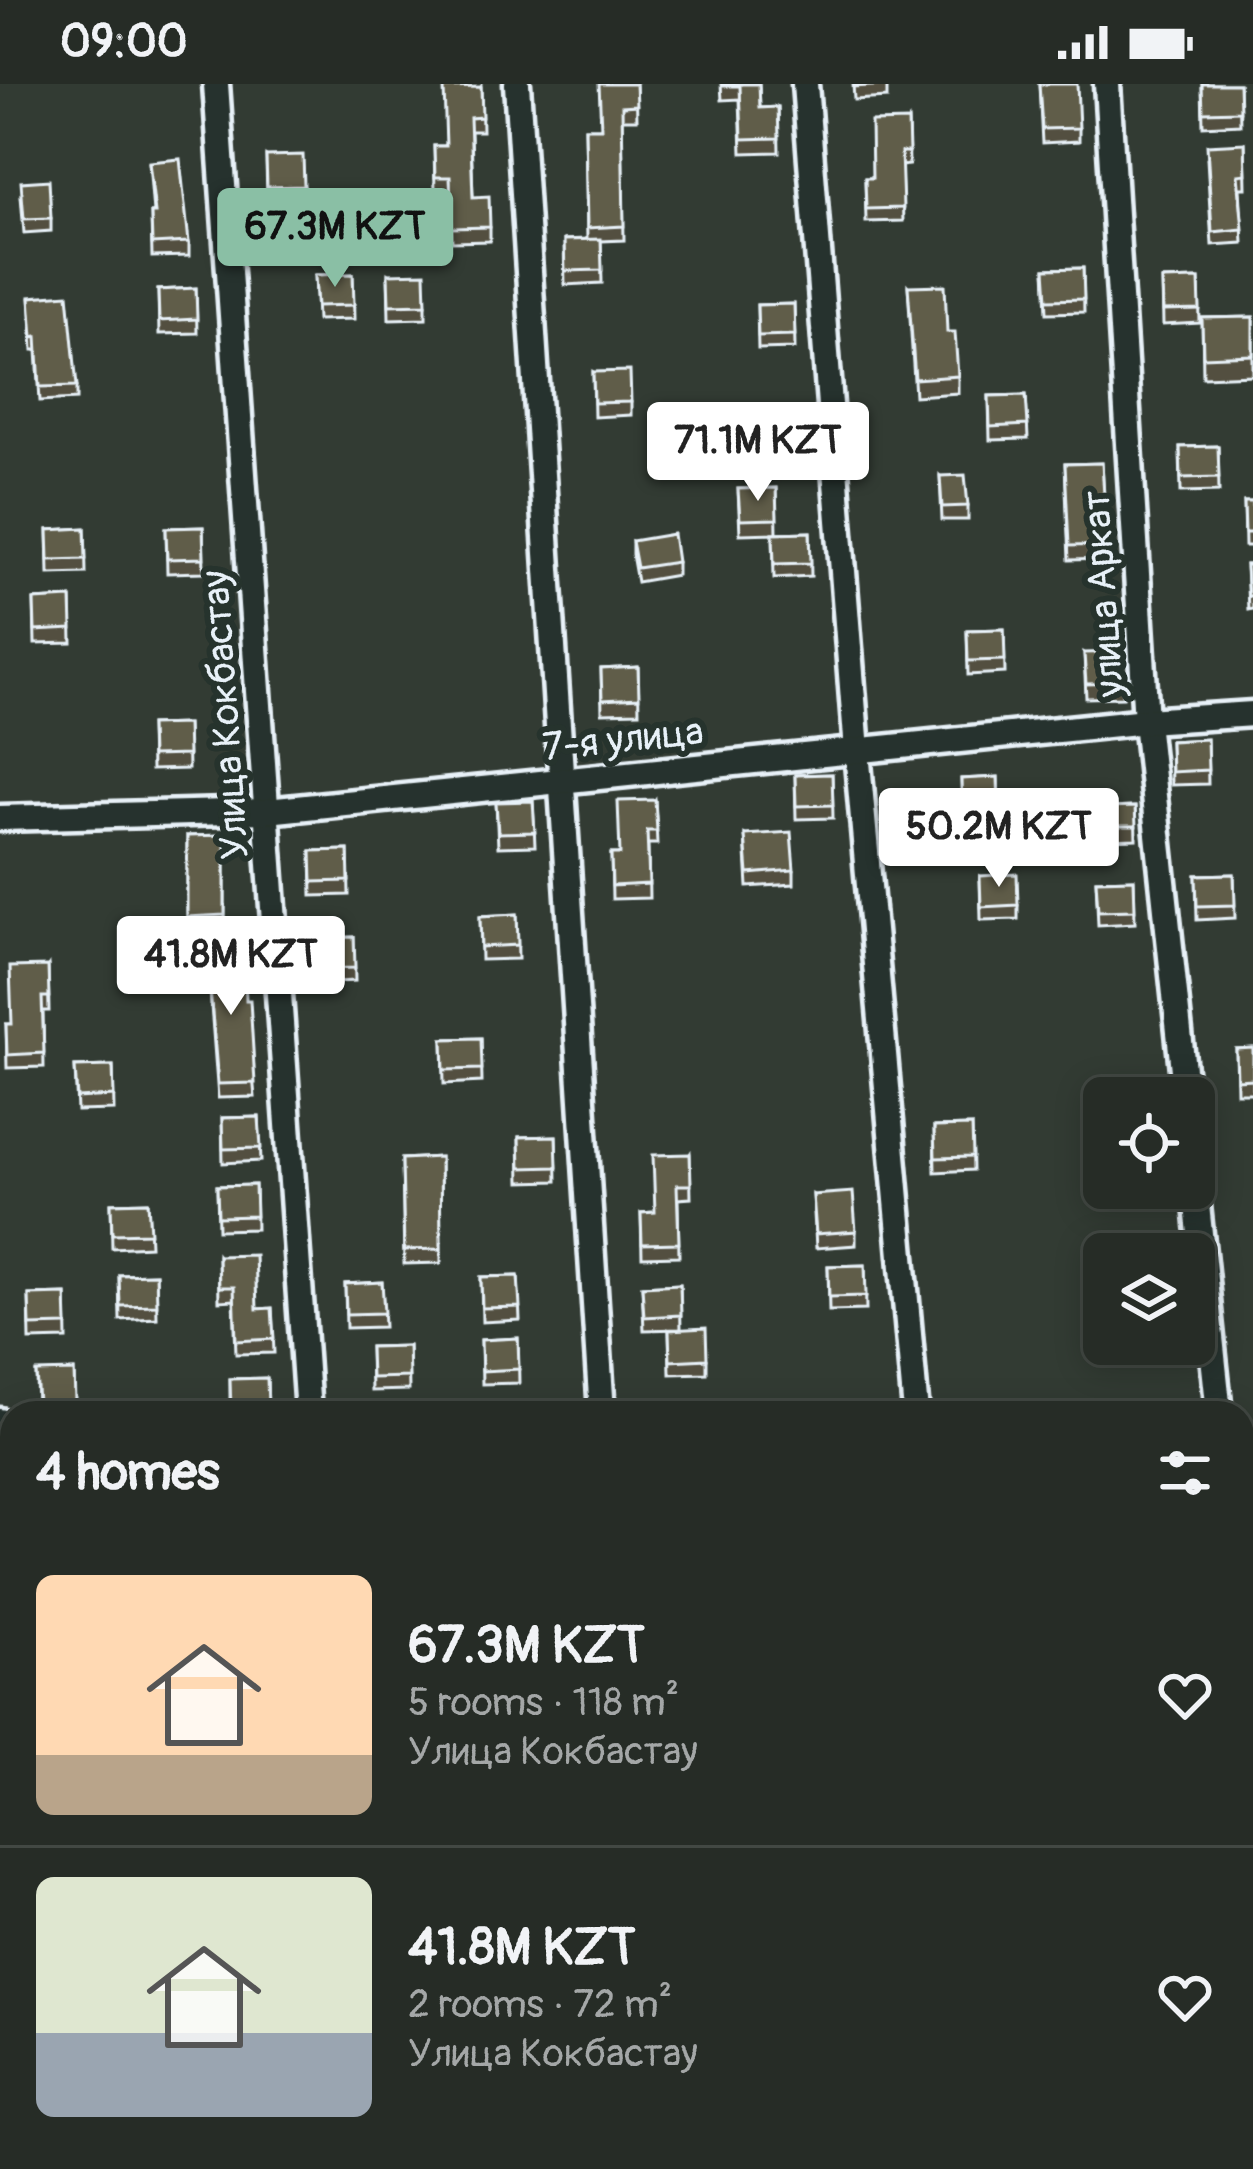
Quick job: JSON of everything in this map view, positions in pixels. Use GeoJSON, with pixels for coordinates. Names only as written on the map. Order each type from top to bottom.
{"type":"FeatureCollection","features":[{"type":"Feature","properties":{"kind":"street","name":"Улица Кокбастау"},"geometry":{"type":"LineString","coordinates":[[215,84],[307,1401]]}},
{"type":"Feature","properties":{"kind":"street"},"geometry":{"type":"LineString","coordinates":[[517,84],[601,1401]]}},
{"type":"Feature","properties":{"kind":"street"},"geometry":{"type":"LineString","coordinates":[[805,84],[857,751],[915,1401]]}},
{"type":"Feature","properties":{"kind":"street","name":"улица Аркат"},"geometry":{"type":"LineString","coordinates":[[1107,84],[1146,721],[1184,1077]]}},
{"type":"Feature","properties":{"kind":"street","name":"7-я улица"},"geometry":{"type":"LineString","coordinates":[[0,818],[267,812],[1146,721],[1253,714]]}},
{"type":"Feature","properties":{"kind":"street"},"geometry":{"type":"LineString","coordinates":[[1197,1209],[1218,1401]]}},
{"type":"Feature","properties":{"kind":"building"},"geometry":{"type":"Polygon","coordinates":[[[599,84],[636,84],[637,105],[622,106],[624,226],[587,228],[585,128],[601,128],[599,84]]]}},
{"type":"Feature","properties":{"kind":"building"},"geometry":{"type":"Polygon","coordinates":[[[722,84],[759,84],[760,108],[778,107],[779,138],[742,139],[740,86],[722,84]]]}},
{"type":"Feature","properties":{"kind":"building"},"geometry":{"type":"Polygon","coordinates":[[[1039,84],[1077,84],[1079,128],[1042,129],[1039,84]]]}},
{"type":"Feature","properties":{"kind":"building"},"geometry":{"type":"Polygon","coordinates":[[[1202,84],[1239,84],[1240,111],[1203,112],[1202,84]]]}},
{"type":"Feature","properties":{"kind":"building"},"geometry":{"type":"Polygon","coordinates":[[[481,87],[482,117],[470,118],[473,197],[489,196],[490,227],[452,228],[450,177],[435,177],[434,146],[446,146],[444,88],[481,87]]]}},
{"type":"Feature","properties":{"kind":"building"},"geometry":{"type":"Polygon","coordinates":[[[908,121],[909,152],[901,152],[903,208],[866,209],[865,178],[872,178],[871,122],[908,121]]]}},
{"type":"Feature","properties":{"kind":"building"},"geometry":{"type":"Polygon","coordinates":[[[1245,143],[1246,174],[1238,175],[1243,229],[1212,232],[1207,145],[1245,143]]]}},
{"type":"Feature","properties":{"kind":"building"},"geometry":{"type":"Polygon","coordinates":[[[303,155],[304,186],[267,187],[266,156],[303,155]]]}},
{"type":"Feature","properties":{"kind":"building"},"geometry":{"type":"Polygon","coordinates":[[[180,159],[189,242],[152,244],[151,213],[155,213],[149,162],[180,159]]]}},
{"type":"Feature","properties":{"kind":"building"},"geometry":{"type":"Polygon","coordinates":[[[49,180],[51,218],[24,219],[21,182],[49,180]]]}},
{"type":"Feature","properties":{"kind":"building"},"geometry":{"type":"Polygon","coordinates":[[[601,239],[602,270],[565,271],[564,240],[601,239]]]}},
{"type":"Feature","properties":{"kind":"building"},"geometry":{"type":"Polygon","coordinates":[[[1083,268],[1084,299],[1047,300],[1045,269],[1083,268]]]}},
{"type":"Feature","properties":{"kind":"building"},"geometry":{"type":"Polygon","coordinates":[[[425,273],[426,304],[389,305],[388,274],[425,273]]]}},
{"type":"Feature","properties":{"kind":"building"},"geometry":{"type":"Polygon","coordinates":[[[353,274],[354,305],[317,306],[315,275],[353,274]]]}},
{"type":"Feature","properties":{"kind":"building"},"geometry":{"type":"Polygon","coordinates":[[[1199,279],[1200,310],[1163,311],[1162,280],[1199,279]]]}},
{"type":"Feature","properties":{"kind":"building"},"geometry":{"type":"Polygon","coordinates":[[[945,285],[947,332],[955,332],[958,376],[915,379],[908,286],[945,285]]]}},
{"type":"Feature","properties":{"kind":"building"},"geometry":{"type":"Polygon","coordinates":[[[196,288],[197,319],[159,321],[158,290],[196,288]]]}},
{"type":"Feature","properties":{"kind":"building"},"geometry":{"type":"Polygon","coordinates":[[[68,294],[77,386],[40,387],[30,297],[68,294]]]}},
{"type":"Feature","properties":{"kind":"building"},"geometry":{"type":"Polygon","coordinates":[[[794,304],[795,335],[758,336],[757,305],[794,304]]]}},
{"type":"Feature","properties":{"kind":"building"},"geometry":{"type":"Polygon","coordinates":[[[1253,317],[1253,355],[1203,357],[1202,318],[1253,317]]]}},
{"type":"Feature","properties":{"kind":"building"},"geometry":{"type":"Polygon","coordinates":[[[630,371],[631,402],[594,403],[593,372],[630,371]]]}},
{"type":"Feature","properties":{"kind":"building"},"geometry":{"type":"Polygon","coordinates":[[[1026,395],[1028,425],[990,427],[989,396],[1026,395]]]}},
{"type":"Feature","properties":{"kind":"building"},"geometry":{"type":"Polygon","coordinates":[[[813,427],[814,458],[777,459],[776,428],[813,427]]]}},
{"type":"Feature","properties":{"kind":"building"},"geometry":{"type":"Polygon","coordinates":[[[1218,446],[1219,477],[1181,478],[1180,447],[1218,446]]]}},
{"type":"Feature","properties":{"kind":"building"},"geometry":{"type":"Polygon","coordinates":[[[1102,463],[1107,545],[1069,546],[1065,464],[1102,463]]]}},
{"type":"Feature","properties":{"kind":"building"},"geometry":{"type":"Polygon","coordinates":[[[965,475],[968,506],[942,507],[940,476],[965,475]]]}},
{"type":"Feature","properties":{"kind":"building"},"geometry":{"type":"Polygon","coordinates":[[[776,488],[777,519],[740,520],[738,489],[776,488]]]}},
{"type":"Feature","properties":{"kind":"building"},"geometry":{"type":"Polygon","coordinates":[[[1244,502],[1253,502],[1253,533],[1245,533],[1244,502]]]}},
{"type":"Feature","properties":{"kind":"building"},"geometry":{"type":"Polygon","coordinates":[[[203,527],[204,558],[167,559],[166,528],[203,527]]]}},
{"type":"Feature","properties":{"kind":"building"},"geometry":{"type":"Polygon","coordinates":[[[85,528],[86,559],[49,560],[48,530],[85,528]]]}},
{"type":"Feature","properties":{"kind":"building"},"geometry":{"type":"Polygon","coordinates":[[[810,532],[811,563],[774,564],[773,533],[810,532]]]}},
{"type":"Feature","properties":{"kind":"building"},"geometry":{"type":"Polygon","coordinates":[[[673,534],[677,562],[637,568],[632,541],[673,534]]]}},
{"type":"Feature","properties":{"kind":"building"},"geometry":{"type":"Polygon","coordinates":[[[1246,565],[1253,565],[1253,596],[1248,596],[1246,565]]]}},
{"type":"Feature","properties":{"kind":"building"},"geometry":{"type":"Polygon","coordinates":[[[71,598],[72,629],[35,631],[34,600],[71,598]]]}},
{"type":"Feature","properties":{"kind":"building"},"geometry":{"type":"Polygon","coordinates":[[[1004,629],[1005,660],[968,661],[967,630],[1004,629]]]}},
{"type":"Feature","properties":{"kind":"building"},"geometry":{"type":"Polygon","coordinates":[[[1121,652],[1123,683],[1086,684],[1084,653],[1121,652]]]}},
{"type":"Feature","properties":{"kind":"building"},"geometry":{"type":"Polygon","coordinates":[[[638,667],[639,698],[602,700],[601,669],[638,667]]]}},
{"type":"Feature","properties":{"kind":"building"},"geometry":{"type":"Polygon","coordinates":[[[187,724],[188,755],[151,756],[150,725],[187,724]]]}},
{"type":"Feature","properties":{"kind":"building"},"geometry":{"type":"Polygon","coordinates":[[[1207,739],[1208,770],[1171,772],[1170,741],[1207,739]]]}},
{"type":"Feature","properties":{"kind":"building"},"geometry":{"type":"Polygon","coordinates":[[[832,774],[833,805],[796,806],[795,775],[832,774]]]}},
{"type":"Feature","properties":{"kind":"building"},"geometry":{"type":"Polygon","coordinates":[[[998,777],[999,808],[962,810],[961,779],[998,777]]]}},
{"type":"Feature","properties":{"kind":"building"},"geometry":{"type":"Polygon","coordinates":[[[655,800],[657,831],[647,831],[649,884],[612,886],[611,854],[620,854],[618,801],[655,800]]]}},
{"type":"Feature","properties":{"kind":"building"},"geometry":{"type":"Polygon","coordinates":[[[533,801],[535,832],[498,833],[496,802],[533,801]]]}},
{"type":"Feature","properties":{"kind":"building"},"geometry":{"type":"Polygon","coordinates":[[[1135,807],[1136,826],[1108,826],[1107,808],[1135,807]]]}},
{"type":"Feature","properties":{"kind":"building"},"geometry":{"type":"Polygon","coordinates":[[[791,832],[794,870],[748,874],[745,835],[791,832]]]}},
{"type":"Feature","properties":{"kind":"building"},"geometry":{"type":"Polygon","coordinates":[[[225,835],[225,915],[187,917],[187,836],[225,835]]]}},
{"type":"Feature","properties":{"kind":"building"},"geometry":{"type":"Polygon","coordinates":[[[348,850],[349,881],[312,882],[311,851],[348,850]]]}},
{"type":"Feature","properties":{"kind":"building"},"geometry":{"type":"Polygon","coordinates":[[[1017,874],[1018,905],[981,907],[980,876],[1017,874]]]}},
{"type":"Feature","properties":{"kind":"building"},"geometry":{"type":"Polygon","coordinates":[[[1234,874],[1235,905],[1197,906],[1196,875],[1234,874]]]}},
{"type":"Feature","properties":{"kind":"building"},"geometry":{"type":"Polygon","coordinates":[[[1134,879],[1135,910],[1098,911],[1096,880],[1134,879]]]}},
{"type":"Feature","properties":{"kind":"building"},"geometry":{"type":"Polygon","coordinates":[[[517,914],[518,945],[481,947],[480,916],[517,914]]]}},
{"type":"Feature","properties":{"kind":"building"},"geometry":{"type":"Polygon","coordinates":[[[354,937],[355,968],[318,969],[317,938],[354,937]]]}},
{"type":"Feature","properties":{"kind":"building"},"geometry":{"type":"Polygon","coordinates":[[[244,951],[255,1083],[218,1084],[207,952],[244,951]]]}},
{"type":"Feature","properties":{"kind":"building"},"geometry":{"type":"Polygon","coordinates":[[[48,966],[49,997],[42,997],[44,1053],[7,1055],[6,1024],[12,1024],[10,967],[48,966]]]}},
{"type":"Feature","properties":{"kind":"building"},"geometry":{"type":"Polygon","coordinates":[[[481,1038],[482,1069],[444,1070],[443,1039],[481,1038]]]}},
{"type":"Feature","properties":{"kind":"building"},"geometry":{"type":"Polygon","coordinates":[[[1253,1048],[1253,1079],[1237,1080],[1236,1049],[1253,1048]]]}},
{"type":"Feature","properties":{"kind":"building"},"geometry":{"type":"Polygon","coordinates":[[[113,1066],[114,1096],[77,1098],[75,1067],[113,1066]]]}},
{"type":"Feature","properties":{"kind":"building"},"geometry":{"type":"Polygon","coordinates":[[[259,1117],[261,1148],[223,1149],[222,1118],[259,1117]]]}},
{"type":"Feature","properties":{"kind":"building"},"geometry":{"type":"Polygon","coordinates":[[[972,1126],[973,1157],[935,1158],[934,1127],[972,1126]]]}},
{"type":"Feature","properties":{"kind":"building"},"geometry":{"type":"Polygon","coordinates":[[[556,1136],[557,1167],[520,1168],[519,1137],[556,1136]]]}},
{"type":"Feature","properties":{"kind":"building"},"geometry":{"type":"Polygon","coordinates":[[[690,1154],[691,1185],[677,1185],[679,1243],[642,1244],[641,1213],[655,1212],[653,1155],[690,1154]]]}},
{"type":"Feature","properties":{"kind":"building"},"geometry":{"type":"Polygon","coordinates":[[[440,1157],[441,1249],[404,1250],[402,1159],[440,1157]]]}},
{"type":"Feature","properties":{"kind":"building"},"geometry":{"type":"Polygon","coordinates":[[[255,1185],[256,1216],[218,1217],[217,1186],[255,1185]]]}},
{"type":"Feature","properties":{"kind":"building"},"geometry":{"type":"Polygon","coordinates":[[[853,1192],[856,1231],[816,1234],[813,1195],[853,1192]]]}},
{"type":"Feature","properties":{"kind":"building"},"geometry":{"type":"Polygon","coordinates":[[[148,1202],[150,1233],[112,1234],[111,1203],[148,1202]]]}},
{"type":"Feature","properties":{"kind":"building"},"geometry":{"type":"Polygon","coordinates":[[[255,1255],[257,1309],[272,1308],[274,1339],[236,1341],[234,1287],[219,1287],[218,1256],[255,1255]]]}},
{"type":"Feature","properties":{"kind":"building"},"geometry":{"type":"Polygon","coordinates":[[[865,1265],[866,1296],[829,1297],[828,1266],[865,1265]]]}},
{"type":"Feature","properties":{"kind":"building"},"geometry":{"type":"Polygon","coordinates":[[[156,1274],[157,1305],[120,1306],[119,1275],[156,1274]]]}},
{"type":"Feature","properties":{"kind":"building"},"geometry":{"type":"Polygon","coordinates":[[[518,1276],[520,1307],[482,1308],[481,1277],[518,1276]]]}},
{"type":"Feature","properties":{"kind":"building"},"geometry":{"type":"Polygon","coordinates":[[[382,1282],[384,1313],[346,1314],[345,1284],[382,1282]]]}},
{"type":"Feature","properties":{"kind":"building"},"geometry":{"type":"Polygon","coordinates":[[[680,1284],[681,1315],[644,1317],[642,1286],[680,1284]]]}},
{"type":"Feature","properties":{"kind":"building"},"geometry":{"type":"Polygon","coordinates":[[[66,1294],[67,1325],[30,1326],[29,1295],[66,1294]]]}},
{"type":"Feature","properties":{"kind":"building"},"geometry":{"type":"Polygon","coordinates":[[[706,1328],[707,1359],[670,1361],[669,1330],[706,1328]]]}},
{"type":"Feature","properties":{"kind":"building"},"geometry":{"type":"Polygon","coordinates":[[[518,1338],[519,1369],[482,1371],[481,1340],[518,1338]]]}},
{"type":"Feature","properties":{"kind":"building"},"geometry":{"type":"Polygon","coordinates":[[[408,1346],[409,1377],[371,1378],[370,1347],[408,1346]]]}},
{"type":"Feature","properties":{"kind":"building"},"geometry":{"type":"Polygon","coordinates":[[[74,1371],[75,1401],[38,1401],[36,1372],[74,1371]]]}},
{"type":"Feature","properties":{"kind":"building"},"geometry":{"type":"Polygon","coordinates":[[[267,1378],[268,1401],[231,1401],[230,1379],[267,1378]]]}}]}
